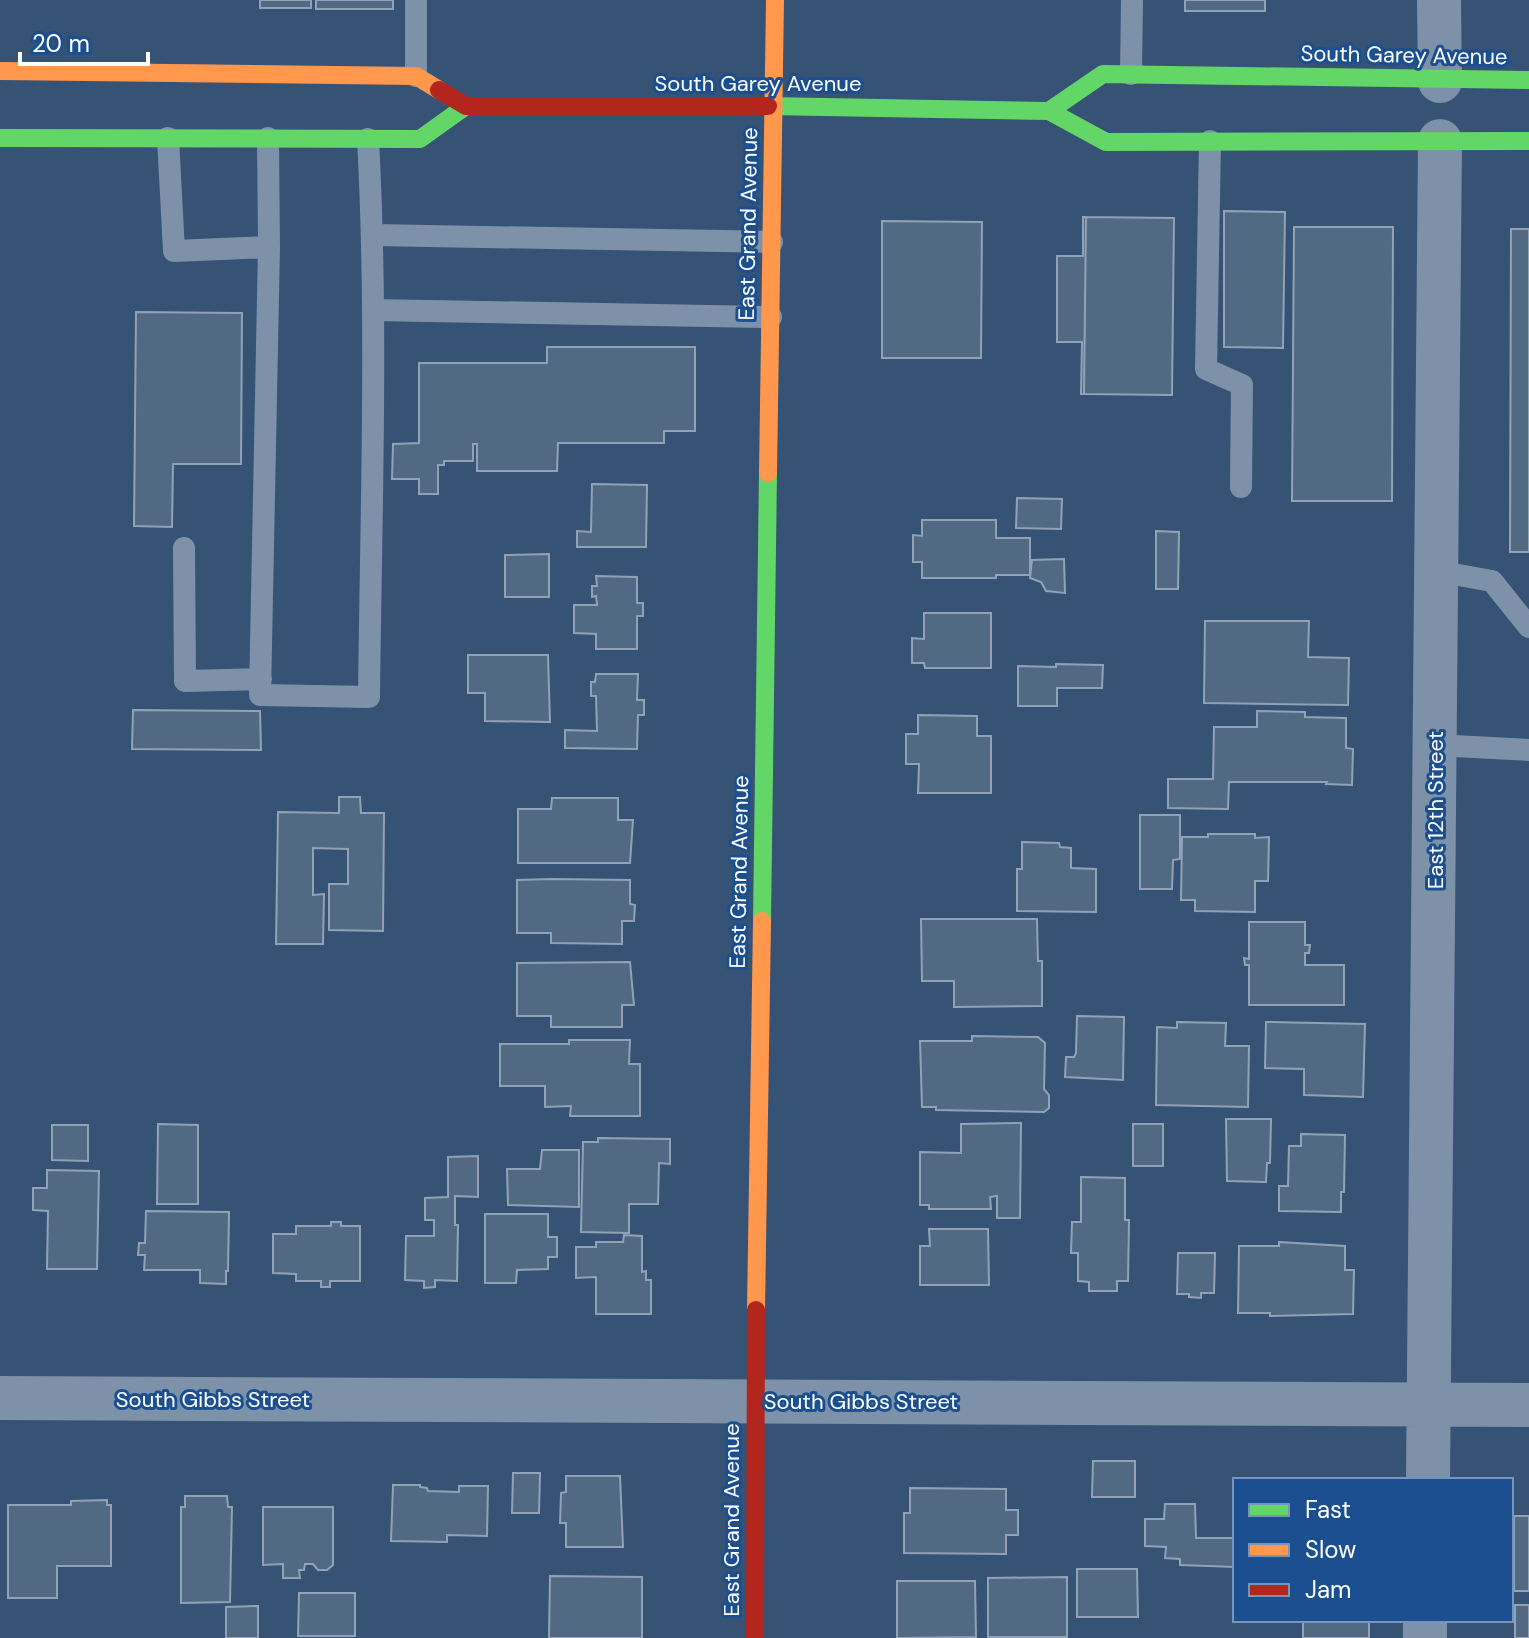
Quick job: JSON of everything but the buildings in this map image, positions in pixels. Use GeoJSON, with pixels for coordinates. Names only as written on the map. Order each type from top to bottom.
{"type":"FeatureCollection","features":[{"type":"Feature","properties":{"kind":"main road","name":"East Grand Avenue"},"geometry":{"type":"LineString","coordinates":[[755,1638],[755,1401],[775,0]]}},
{"type":"Feature","properties":{"kind":"main road"},"geometry":{"type":"LineString","coordinates":[[0,71],[416,76],[466,106],[420,139],[0,138]]}},
{"type":"Feature","properties":{"kind":"main road","name":"South Garey Avenue"},"geometry":{"type":"LineString","coordinates":[[1049,111],[1103,74],[1529,80]]}},
{"type":"Feature","properties":{"kind":"main road","name":"South Garey Avenue"},"geometry":{"type":"LineString","coordinates":[[466,106],[774,106],[1049,111],[1106,142],[1529,141]]}},
{"type":"Feature","properties":{"kind":"street"},"geometry":{"type":"LineString","coordinates":[[1439,0],[1440,81]]}},
{"type":"Feature","properties":{"kind":"street","name":"East 12th Street"},"geometry":{"type":"LineString","coordinates":[[1428,1478],[1440,141]]}},
{"type":"Feature","properties":{"kind":"street","name":"South Gibbs Street"},"geometry":{"type":"LineString","coordinates":[[0,1398],[1529,1405]]}},
{"type":"Feature","properties":{"kind":"lane"},"geometry":{"type":"LineString","coordinates":[[416,0],[416,76]]}},
{"type":"Feature","properties":{"kind":"lane"},"geometry":{"type":"LineString","coordinates":[[1131,74],[1132,0]]}},
{"type":"Feature","properties":{"kind":"lane"},"geometry":{"type":"LineString","coordinates":[[168,138],[174,251],[269,247]]}},
{"type":"Feature","properties":{"kind":"lane"},"geometry":{"type":"LineString","coordinates":[[268,138],[269,247],[260,695],[369,697],[373,235],[368,139]]}},
{"type":"Feature","properties":{"kind":"lane"},"geometry":{"type":"LineString","coordinates":[[1210,141],[1206,369],[1242,385],[1241,487]]}},
{"type":"Feature","properties":{"kind":"lane"},"geometry":{"type":"LineString","coordinates":[[373,235],[772,242]]}},
{"type":"Feature","properties":{"kind":"lane"},"geometry":{"type":"LineString","coordinates":[[373,310],[771,317]]}},
{"type":"Feature","properties":{"kind":"lane"},"geometry":{"type":"LineString","coordinates":[[184,548],[185,681],[261,679]]}},
{"type":"Feature","properties":{"kind":"lane"},"geometry":{"type":"LineString","coordinates":[[1436,571],[1492,581],[1529,627]]}},
{"type":"Feature","properties":{"kind":"lane"},"geometry":{"type":"LineString","coordinates":[[1435,745],[1529,750]]}},
{"type":"Feature","properties":{"kind":"traffic: fast"},"geometry":{"type":"LineString","coordinates":[[1049,111],[1103,74],[1529,80]]}},
{"type":"Feature","properties":{"kind":"traffic: fast"},"geometry":{"type":"LineString","coordinates":[[0,138],[420,139],[466,106]]}},
{"type":"Feature","properties":{"kind":"traffic: fast"},"geometry":{"type":"LineString","coordinates":[[768,106],[1049,111],[1106,142],[1529,141]]}},
{"type":"Feature","properties":{"kind":"traffic: fast"},"geometry":{"type":"LineString","coordinates":[[762,921],[768,473]]}},
{"type":"Feature","properties":{"kind":"traffic: slow"},"geometry":{"type":"LineString","coordinates":[[768,473],[775,0]]}},
{"type":"Feature","properties":{"kind":"traffic: slow"},"geometry":{"type":"LineString","coordinates":[[0,71],[416,76],[439,90]]}},
{"type":"Feature","properties":{"kind":"traffic: slow"},"geometry":{"type":"LineString","coordinates":[[756,1310],[762,921]]}},
{"type":"Feature","properties":{"kind":"traffic: jam"},"geometry":{"type":"LineString","coordinates":[[439,90],[466,106],[768,106]]}},
{"type":"Feature","properties":{"kind":"traffic: jam"},"geometry":{"type":"LineString","coordinates":[[755,1638],[756,1310]]}}]}
